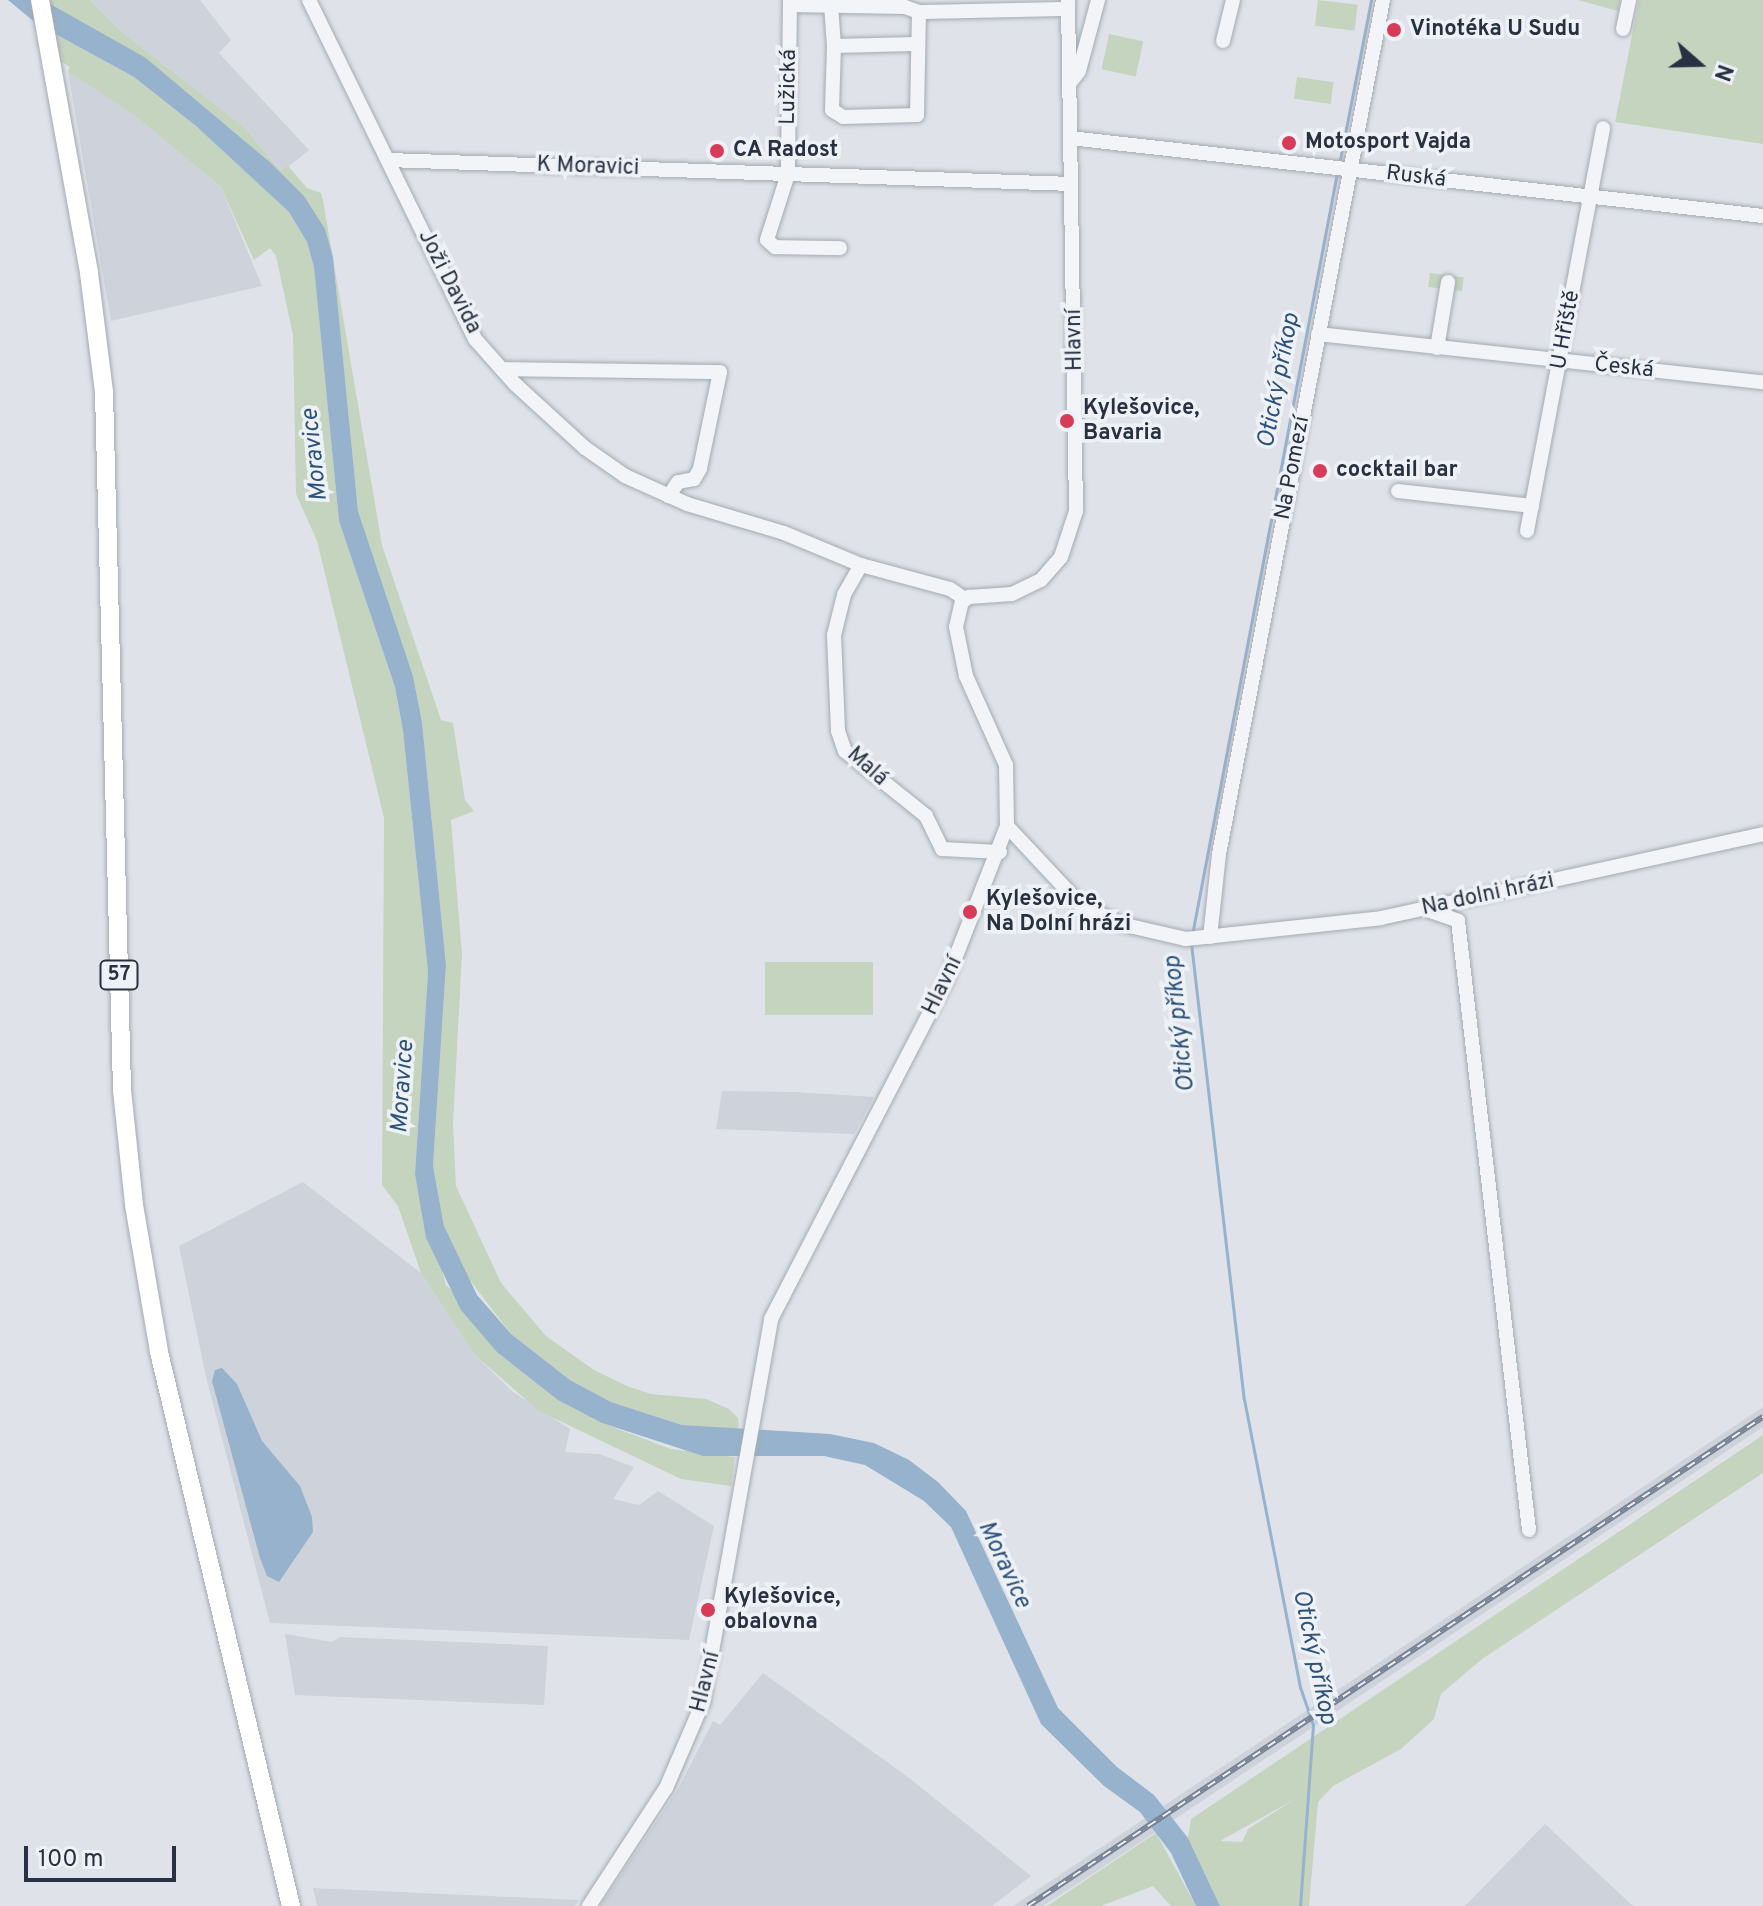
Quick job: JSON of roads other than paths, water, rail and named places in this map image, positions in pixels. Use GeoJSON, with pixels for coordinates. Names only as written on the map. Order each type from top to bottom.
{"type":"FeatureCollection","features":[{"type":"Feature","properties":{"kind":"main road","name":"57"},"geometry":{"type":"LineString","coordinates":[[40,0],[47,54],[89,273],[104,392],[122,1090],[134,1205],[159,1352],[291,1906]]}},
{"type":"Feature","properties":{"kind":"street","name":"Joži Davida"},"geometry":{"type":"LineString","coordinates":[[309,0],[475,339],[585,448],[625,476],[669,496],[784,533],[861,565],[950,589],[965,599]]}},
{"type":"Feature","properties":{"kind":"street"},"geometry":{"type":"LineString","coordinates":[[1223,41],[1233,0]]}},
{"type":"Feature","properties":{"kind":"street","name":"Na Pomezí"},"geometry":{"type":"LineString","coordinates":[[1198,938],[1219,854],[1318,334],[1341,168],[1383,0]]}},
{"type":"Feature","properties":{"kind":"street"},"geometry":{"type":"LineString","coordinates":[[1623,29],[1629,0]]}},
{"type":"Feature","properties":{"kind":"street","name":"Hlavní"},"geometry":{"type":"LineString","coordinates":[[589,1906],[666,1788],[693,1730],[715,1646],[763,1343],[785,1283],[898,1079],[965,941],[1000,852],[1007,826],[1006,765],[957,646],[956,622],[965,599],[1012,594],[1035,585],[1061,557],[1074,522],[1078,473],[1068,5],[919,12],[905,7],[790,3]]}},
{"type":"Feature","properties":{"kind":"street","name":"Lužická"},"geometry":{"type":"LineString","coordinates":[[788,174],[790,3]]}},
{"type":"Feature","properties":{"kind":"street"},"geometry":{"type":"LineString","coordinates":[[831,5],[834,46],[832,110],[843,117],[917,115],[915,44],[919,12]]}},
{"type":"Feature","properties":{"kind":"street"},"geometry":{"type":"LineString","coordinates":[[1068,32],[1083,31],[1094,9]]}},
{"type":"Feature","properties":{"kind":"street","name":"Hlavní"},"geometry":{"type":"LineString","coordinates":[[1069,84],[1078,75],[1094,9]]}},
{"type":"Feature","properties":{"kind":"street"},"geometry":{"type":"LineString","coordinates":[[834,46],[915,44]]}},
{"type":"Feature","properties":{"kind":"street","name":"U Hřiště"},"geometry":{"type":"LineString","coordinates":[[1527,531],[1603,128]]}},
{"type":"Feature","properties":{"kind":"street","name":"Ruská"},"geometry":{"type":"LineString","coordinates":[[1070,138],[1763,216]]}},
{"type":"Feature","properties":{"kind":"street","name":"K Moravici"},"geometry":{"type":"LineString","coordinates":[[388,160],[788,174]]}},
{"type":"Feature","properties":{"kind":"street"},"geometry":{"type":"LineString","coordinates":[[840,248],[769,243],[788,174],[1071,184]]}},
{"type":"Feature","properties":{"kind":"street"},"geometry":{"type":"LineString","coordinates":[[1437,348],[1448,282]]}},
{"type":"Feature","properties":{"kind":"street","name":"Česká"},"geometry":{"type":"LineString","coordinates":[[1318,334],[1763,382]]}},
{"type":"Feature","properties":{"kind":"street"},"geometry":{"type":"LineString","coordinates":[[502,369],[720,372],[700,469],[694,479],[678,482],[669,496]]}},
{"type":"Feature","properties":{"kind":"street"},"geometry":{"type":"LineString","coordinates":[[1398,491],[1532,506]]}},
{"type":"Feature","properties":{"kind":"street","name":"Malá"},"geometry":{"type":"LineString","coordinates":[[861,565],[841,603],[834,635],[838,731],[845,751],[926,816],[942,849],[1000,852]]}},
{"type":"Feature","properties":{"kind":"street"},"geometry":{"type":"LineString","coordinates":[[1007,826],[1081,905],[1121,924],[1198,938]]}},
{"type":"Feature","properties":{"kind":"street","name":"Na dolni hrázi"},"geometry":{"type":"LineString","coordinates":[[1198,938],[1423,909],[1763,834]]}},
{"type":"Feature","properties":{"kind":"street"},"geometry":{"type":"LineString","coordinates":[[1423,909],[1458,921],[1529,1530]]}},
{"type":"Feature","properties":{"kind":"water"},"geometry":{"type":"Polygon","coordinates":[[[8,0],[43,0],[146,58],[271,163],[304,196],[325,229],[333,257],[358,511],[413,676],[422,722],[446,965],[433,1166],[444,1226],[477,1295],[511,1334],[570,1380],[611,1402],[682,1425],[830,1434],[874,1443],[909,1460],[938,1482],[966,1511],[1058,1708],[1117,1767],[1154,1795],[1188,1838],[1220,1906],[1196,1906],[1171,1853],[1140,1812],[1104,1786],[1041,1724],[951,1527],[924,1501],[865,1465],[824,1456],[703,1456],[602,1423],[558,1400],[497,1352],[461,1310],[426,1238],[415,1174],[428,972],[403,731],[395,687],[339,521],[314,267],[307,242],[289,212],[196,126],[134,77],[37,24],[8,0]]]}},
{"type":"Feature","properties":{"kind":"water"},"geometry":{"type":"Polygon","coordinates":[[[222,1368],[237,1384],[262,1441],[300,1486],[312,1517],[313,1532],[279,1582],[267,1576],[260,1558],[212,1381],[215,1370],[222,1368]]]}},
{"type":"Feature","properties":{"kind":"waterway","name":"Otický příkop"},"geometry":{"type":"LineString","coordinates":[[1339,165],[1371,0]]}},
{"type":"Feature","properties":{"kind":"waterway","name":"Otický příkop"},"geometry":{"type":"LineString","coordinates":[[1192,935],[1337,173]]}},
{"type":"Feature","properties":{"kind":"waterway","name":"Otický příkop"},"geometry":{"type":"LineString","coordinates":[[1191,943],[1244,1399],[1300,1687],[1313,1725],[1300,1906]]}},
{"type":"Feature","properties":{"kind":"railway"},"geometry":{"type":"LineString","coordinates":[[1028,1906],[1763,1417]]}},
{"type":"Feature","properties":{"kind":"place","name":"Vinotéka U Sudu"},"geometry":{"type":"Point","coordinates":[1394,30]}},
{"type":"Feature","properties":{"kind":"place","name":"Motosport Vajda"},"geometry":{"type":"Point","coordinates":[1289,143]}},
{"type":"Feature","properties":{"kind":"place","name":"CA Radost"},"geometry":{"type":"Point","coordinates":[717,151]}},
{"type":"Feature","properties":{"kind":"place","name":"Kylešovice, Bavaria"},"geometry":{"type":"Point","coordinates":[1067,421]}},
{"type":"Feature","properties":{"kind":"place","name":"cocktail bar"},"geometry":{"type":"Point","coordinates":[1320,471]}},
{"type":"Feature","properties":{"kind":"place","name":"Kylešovice, Na Dolní hrázi"},"geometry":{"type":"Point","coordinates":[970,912]}},
{"type":"Feature","properties":{"kind":"place","name":"Kylešovice, obalovna"},"geometry":{"type":"Point","coordinates":[708,1610]}},
{"type":"Feature","properties":{"kind":"water label","name":"Moravice"},"geometry":{"type":"Point","coordinates":[316,455]}},
{"type":"Feature","properties":{"kind":"water label","name":"Moravice"},"geometry":{"type":"Point","coordinates":[404,1087]}},
{"type":"Feature","properties":{"kind":"water label","name":"Moravice"},"geometry":{"type":"Point","coordinates":[1003,1565]}}]}
